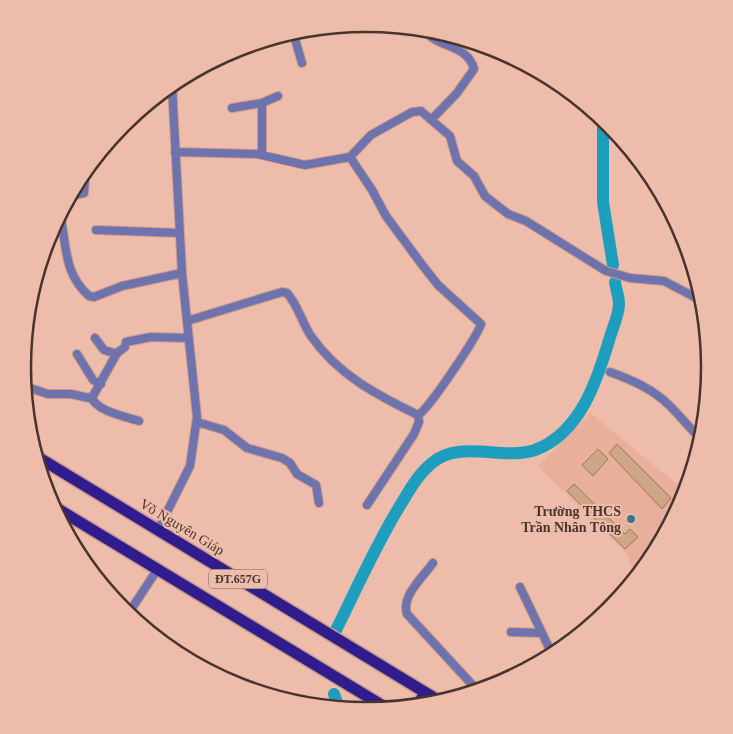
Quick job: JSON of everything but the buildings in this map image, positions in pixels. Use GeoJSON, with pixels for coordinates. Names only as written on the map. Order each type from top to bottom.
{"type":"FeatureCollection","features":[{"type":"Feature","properties":{"kind":"main road","name":"Võ Nguyên Giáp"},"geometry":{"type":"LineString","coordinates":[[45,462],[431,696]]}},
{"type":"Feature","properties":{"kind":"main road","name":"ĐT.657G"},"geometry":{"type":"LineString","coordinates":[[65,514],[376,702]]}},
{"type":"Feature","properties":{"kind":"main road"},"geometry":{"type":"LineString","coordinates":[[422,697],[425,693]]}},
{"type":"Feature","properties":{"kind":"street"},"geometry":{"type":"LineString","coordinates":[[432,120],[457,93],[474,69],[467,55],[434,38]]}},
{"type":"Feature","properties":{"kind":"street"},"geometry":{"type":"LineString","coordinates":[[295,39],[302,63]]}},
{"type":"Feature","properties":{"kind":"street"},"geometry":{"type":"LineString","coordinates":[[158,530],[190,466],[197,422],[196,390],[188,338],[182,272],[172,93]]}},
{"type":"Feature","properties":{"kind":"street"},"geometry":{"type":"LineString","coordinates":[[232,108],[262,103],[278,96]]}},
{"type":"Feature","properties":{"kind":"street"},"geometry":{"type":"LineString","coordinates":[[262,103],[262,155]]}},
{"type":"Feature","properties":{"kind":"street"},"geometry":{"type":"LineString","coordinates":[[175,152],[262,155],[305,165],[350,157],[371,136],[412,112],[421,111],[450,136],[457,161],[474,176],[485,196],[508,214],[526,221],[606,271],[630,278],[664,281],[694,297]]}},
{"type":"Feature","properties":{"kind":"street"},"geometry":{"type":"LineString","coordinates":[[350,157],[372,190],[386,216],[428,273],[481,322],[479,329],[435,397],[424,412],[418,415]]}},
{"type":"Feature","properties":{"kind":"street"},"geometry":{"type":"LineString","coordinates":[[63,226],[66,242],[66,260],[69,269],[84,292],[91,297],[122,286],[182,272]]}},
{"type":"Feature","properties":{"kind":"street"},"geometry":{"type":"LineString","coordinates":[[96,230],[180,233]]}},
{"type":"Feature","properties":{"kind":"street"},"geometry":{"type":"LineString","coordinates":[[187,321],[282,292],[287,293],[314,341],[347,374],[359,384],[418,415]]}},
{"type":"Feature","properties":{"kind":"street"},"geometry":{"type":"LineString","coordinates":[[95,338],[104,350],[116,354]]}},
{"type":"Feature","properties":{"kind":"street"},"geometry":{"type":"LineString","coordinates":[[91,397],[101,384],[116,354],[125,346],[126,342],[139,339],[188,338]]}},
{"type":"Feature","properties":{"kind":"street"},"geometry":{"type":"LineString","coordinates":[[76,354],[93,380],[101,384]]}},
{"type":"Feature","properties":{"kind":"street"},"geometry":{"type":"LineString","coordinates":[[610,372],[636,382],[656,394],[695,433]]}},
{"type":"Feature","properties":{"kind":"street"},"geometry":{"type":"LineString","coordinates":[[32,389],[48,394],[71,394],[91,397],[101,407],[138,421]]}},
{"type":"Feature","properties":{"kind":"street"},"geometry":{"type":"LineString","coordinates":[[367,505],[414,434],[419,422],[418,415]]}},
{"type":"Feature","properties":{"kind":"street"},"geometry":{"type":"LineString","coordinates":[[197,422],[224,430],[247,448],[290,463],[297,474],[316,485],[319,503]]}},
{"type":"Feature","properties":{"kind":"street"},"geometry":{"type":"LineString","coordinates":[[433,563],[408,597],[406,605],[407,614],[472,685]]}},
{"type":"Feature","properties":{"kind":"street"},"geometry":{"type":"LineString","coordinates":[[132,607],[157,570]]}},
{"type":"Feature","properties":{"kind":"street"},"geometry":{"type":"LineString","coordinates":[[520,587],[549,648]]}},
{"type":"Feature","properties":{"kind":"street"},"geometry":{"type":"LineString","coordinates":[[512,632],[542,633]]}},
{"type":"Feature","properties":{"kind":"shaded area","name":"Trường THCS Trần Nhân Tông"},"geometry":{"type":"Polygon","coordinates":[[[590,413],[680,486],[657,535],[634,568],[629,563],[629,556],[538,466],[590,413]]]}},
{"type":"Feature","properties":{"kind":"waterway"},"geometry":{"type":"LineString","coordinates":[[603,129],[603,202],[613,265]]}},
{"type":"Feature","properties":{"kind":"waterway"},"geometry":{"type":"LineString","coordinates":[[334,634],[389,524],[413,484],[432,463],[443,456],[455,452],[523,453],[535,450],[551,442],[576,418],[600,370],[617,316],[619,301],[615,282]]}},
{"type":"Feature","properties":{"kind":"waterway"},"geometry":{"type":"LineString","coordinates":[[334,694],[336,701]]}},
{"type":"Feature","properties":{"kind":"place","name":"Trường THCS Trần Nhân Tông"},"geometry":{"type":"Point","coordinates":[631,519]}}]}
